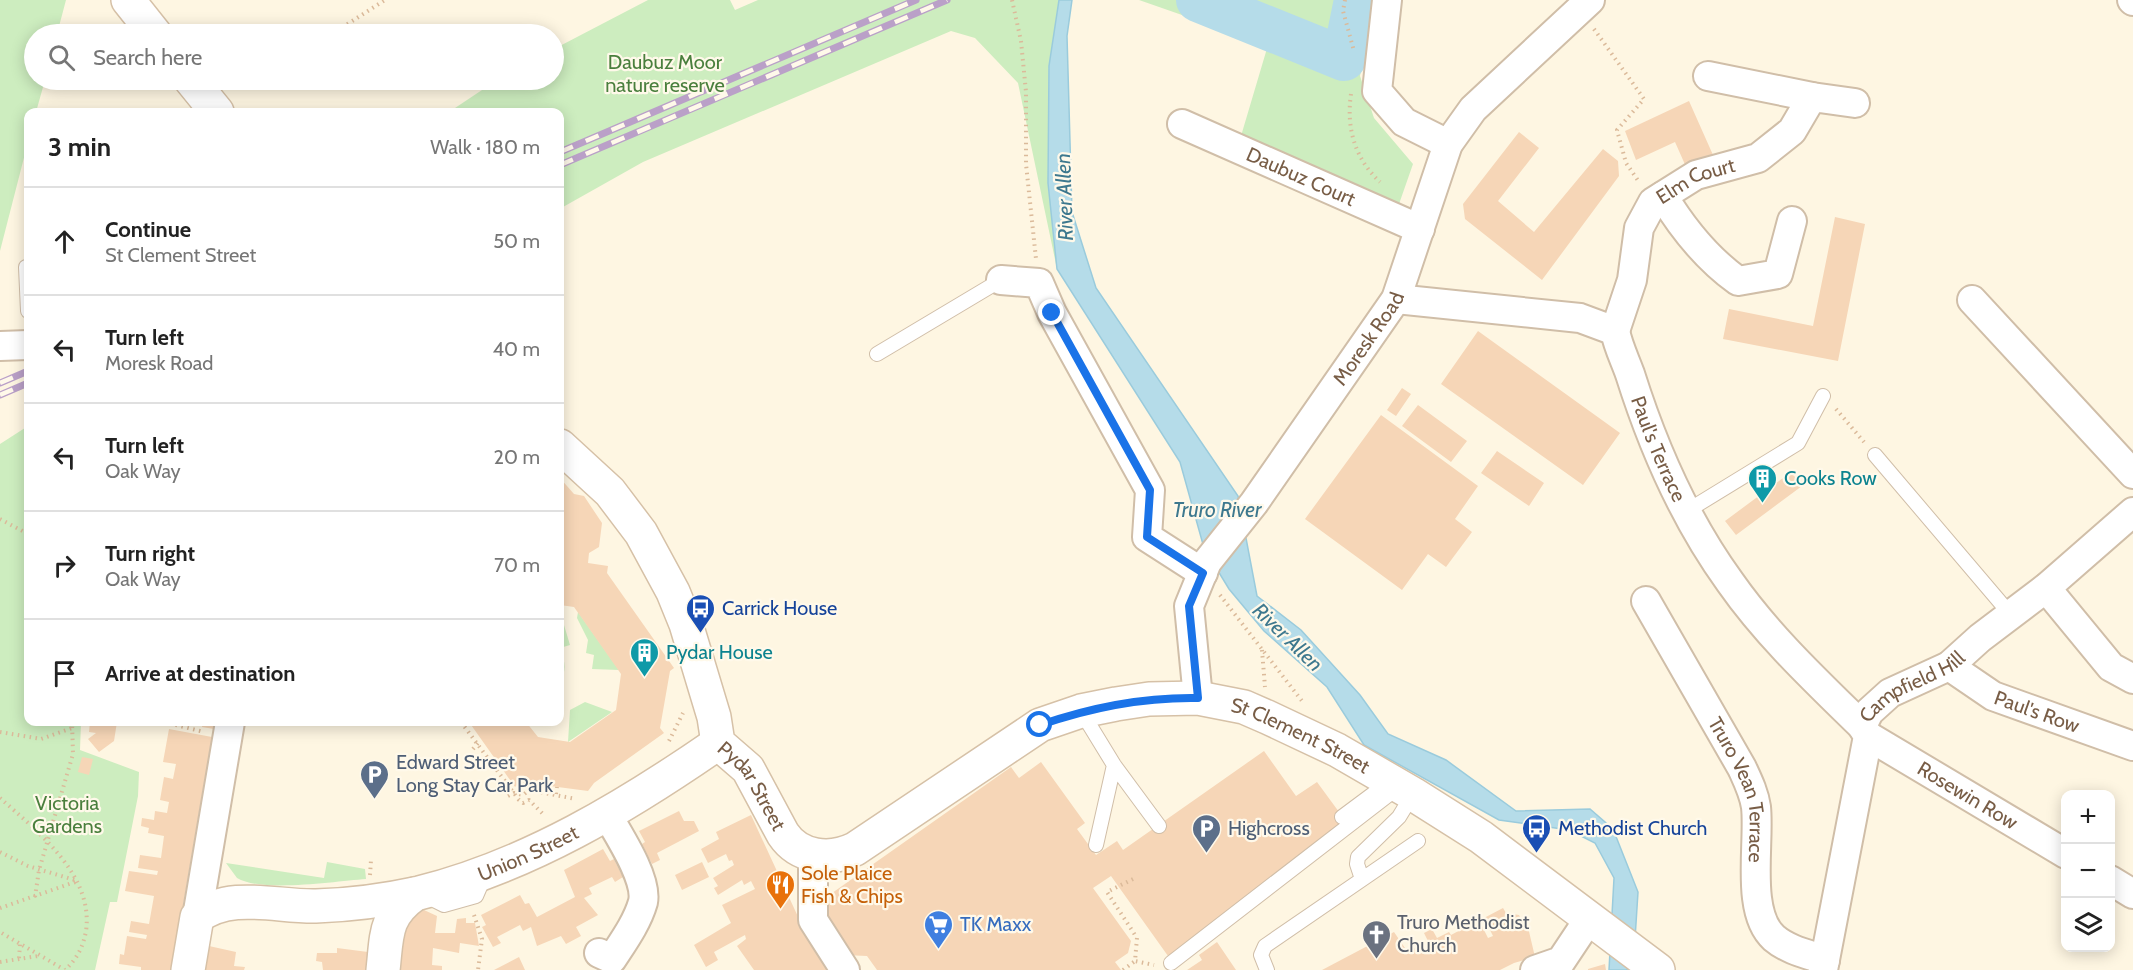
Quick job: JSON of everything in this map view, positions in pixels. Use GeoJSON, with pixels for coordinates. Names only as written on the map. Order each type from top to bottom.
{"type":"FeatureCollection","features":[{"type":"Feature","properties":{"kind":"main road"},"geometry":{"type":"LineString","coordinates":[[128,0],[147,24]]}},
{"type":"Feature","properties":{"kind":"main road"},"geometry":{"type":"LineString","coordinates":[[199,90],[214,108]]}},
{"type":"Feature","properties":{"kind":"main road","name":"Pydar Street"},"geometry":{"type":"LineString","coordinates":[[564,450],[624,508],[673,591],[694,649],[718,743],[748,769],[789,842],[813,855]]}},
{"type":"Feature","properties":{"kind":"main road","name":"St Clement Street"},"geometry":{"type":"LineString","coordinates":[[813,855],[837,856],[855,849],[1040,725],[1081,711],[1149,699],[1198,698],[1244,707],[1268,717],[1337,750],[1401,787],[1481,837],[1658,970]]}},
{"type":"Feature","properties":{"kind":"main road","name":"Union Street"},"geometry":{"type":"LineString","coordinates":[[316,906],[418,893],[507,865],[606,813],[718,743]]}},
{"type":"Feature","properties":{"kind":"main road"},"geometry":{"type":"LineString","coordinates":[[383,970],[389,921],[396,910],[418,893]]}},
{"type":"Feature","properties":{"kind":"main road","name":"Union Street"},"geometry":{"type":"LineString","coordinates":[[197,917],[217,905],[243,903],[316,906],[367,916],[380,923],[387,933]]}},
{"type":"Feature","properties":{"kind":"main road"},"geometry":{"type":"LineString","coordinates":[[188,970],[197,917]]}},
{"type":"Feature","properties":{"kind":"street"},"geometry":{"type":"LineString","coordinates":[[1387,0],[1377,91],[1404,122],[1448,144]]}},
{"type":"Feature","properties":{"kind":"street","name":"Moresk Road"},"geometry":{"type":"LineString","coordinates":[[1198,698],[1189,606],[1205,567],[1254,503],[1396,298],[1448,144],[1473,109],[1585,5]]}},
{"type":"Feature","properties":{"kind":"street"},"geometry":{"type":"LineString","coordinates":[[1708,76],[1812,97],[1855,103]]}},
{"type":"Feature","properties":{"kind":"street","name":"Elm Court"},"geometry":{"type":"LineString","coordinates":[[1615,331],[1632,280],[1639,228],[1658,199],[1696,175],[1758,158],[1792,131],[1812,97]]}},
{"type":"Feature","properties":{"kind":"street","name":"Daubuz Court"},"geometry":{"type":"LineString","coordinates":[[1182,124],[1420,229]]}},
{"type":"Feature","properties":{"kind":"street"},"geometry":{"type":"LineString","coordinates":[[1658,199],[1713,264],[1738,281],[1779,274],[1792,221]]}},
{"type":"Feature","properties":{"kind":"street"},"geometry":{"type":"LineString","coordinates":[[1001,280],[1039,283],[1052,313],[1150,490],[1147,537],[1205,567]]}},
{"type":"Feature","properties":{"kind":"street"},"geometry":{"type":"LineString","coordinates":[[1396,298],[1580,318],[1615,331]]}},
{"type":"Feature","properties":{"kind":"street"},"geometry":{"type":"LineString","coordinates":[[1972,300],[2133,474]]}},
{"type":"Feature","properties":{"kind":"street","name":"Paul's Terrace"},"geometry":{"type":"LineString","coordinates":[[1615,331],[1652,436],[1700,538],[1731,584],[1808,673],[1865,731]]}},
{"type":"Feature","properties":{"kind":"street"},"geometry":{"type":"LineString","coordinates":[[0,346],[24,345]]}},
{"type":"Feature","properties":{"kind":"street","name":"Campfield Hill"},"geometry":{"type":"LineString","coordinates":[[1824,965],[1869,712],[1890,693],[1949,666],[2046,588],[2133,512]]}},
{"type":"Feature","properties":{"kind":"street"},"geometry":{"type":"LineString","coordinates":[[2046,588],[2111,667],[2133,679]]}},
{"type":"Feature","properties":{"kind":"street","name":"Truro Vean Terrace"},"geometry":{"type":"LineString","coordinates":[[1646,601],[1742,768],[1754,795],[1757,820],[1758,906],[1763,923],[1773,937],[1786,946],[1824,965]]}},
{"type":"Feature","properties":{"kind":"street","name":"Paul's Row"},"geometry":{"type":"LineString","coordinates":[[1949,666],[1993,696],[2133,746]]}},
{"type":"Feature","properties":{"kind":"street"},"geometry":{"type":"LineString","coordinates":[[197,917],[229,726]]}},
{"type":"Feature","properties":{"kind":"street","name":"Rosewin Row"},"geometry":{"type":"LineString","coordinates":[[1865,731],[2061,851]]}},
{"type":"Feature","properties":{"kind":"street"},"geometry":{"type":"LineString","coordinates":[[606,813],[637,872],[644,894],[639,912],[610,961]]}},
{"type":"Feature","properties":{"kind":"street"},"geometry":{"type":"LineString","coordinates":[[813,855],[813,920],[845,970]]}},
{"type":"Feature","properties":{"kind":"street"},"geometry":{"type":"LineString","coordinates":[[205,865],[217,884],[243,903]]}},
{"type":"Feature","properties":{"kind":"street"},"geometry":{"type":"LineString","coordinates":[[2115,883],[2133,894]]}},
{"type":"Feature","properties":{"kind":"street"},"geometry":{"type":"LineString","coordinates":[[1535,970],[1561,961],[1589,919]]}},
{"type":"Feature","properties":{"kind":"lane"},"geometry":{"type":"LineString","coordinates":[[877,354],[1001,280]]}},
{"type":"Feature","properties":{"kind":"lane"},"geometry":{"type":"LineString","coordinates":[[1687,511],[1798,443],[1827,399]]}},
{"type":"Feature","properties":{"kind":"lane"},"geometry":{"type":"LineString","coordinates":[[1875,455],[2011,615]]}},
{"type":"Feature","properties":{"kind":"lane"},"geometry":{"type":"LineString","coordinates":[[1081,711],[1114,765],[1159,826]]}},
{"type":"Feature","properties":{"kind":"lane"},"geometry":{"type":"LineString","coordinates":[[1096,845],[1114,765]]}},
{"type":"Feature","properties":{"kind":"lane"},"geometry":{"type":"LineString","coordinates":[[1342,817],[1401,787]]}},
{"type":"Feature","properties":{"kind":"lane"},"geometry":{"type":"LineString","coordinates":[[1362,879],[1357,864],[1358,857],[1399,817],[1401,787]]}},
{"type":"Feature","properties":{"kind":"lane"},"geometry":{"type":"LineString","coordinates":[[1166,966],[1401,787]]}},
{"type":"Feature","properties":{"kind":"lane"},"geometry":{"type":"LineString","coordinates":[[1267,970],[1261,955],[1265,946],[1418,841]]}},
{"type":"Feature","properties":{"kind":"path"},"geometry":{"type":"LineString","coordinates":[[348,24],[385,0]]}},
{"type":"Feature","properties":{"kind":"path"},"geometry":{"type":"LineString","coordinates":[[1012,0],[1021,41],[1026,92],[1026,164],[1039,283]]}},
{"type":"Feature","properties":{"kind":"path"},"geometry":{"type":"LineString","coordinates":[[1345,0],[1343,11],[1356,57]]}},
{"type":"Feature","properties":{"kind":"path"},"geometry":{"type":"LineString","coordinates":[[1585,5],[1644,99],[1617,130],[1626,163],[1658,199]]}},
{"type":"Feature","properties":{"kind":"path"},"geometry":{"type":"LineString","coordinates":[[1351,90],[1348,113],[1353,146],[1378,180],[1387,187]]}},
{"type":"Feature","properties":{"kind":"path"},"geometry":{"type":"LineString","coordinates":[[1827,399],[1875,455]]}},
{"type":"Feature","properties":{"kind":"path"},"geometry":{"type":"LineString","coordinates":[[0,519],[24,532]]}},
{"type":"Feature","properties":{"kind":"path"},"geometry":{"type":"LineString","coordinates":[[1205,567],[1309,710]]}},
{"type":"Feature","properties":{"kind":"path"},"geometry":{"type":"LineString","coordinates":[[667,745],[680,722],[684,705]]}},
{"type":"Feature","properties":{"kind":"path"},"geometry":{"type":"LineString","coordinates":[[180,726],[195,730]]}},
{"type":"Feature","properties":{"kind":"path"},"geometry":{"type":"LineString","coordinates":[[463,726],[519,800],[523,803],[529,800],[539,809]]}},
{"type":"Feature","properties":{"kind":"path"},"geometry":{"type":"LineString","coordinates":[[0,732],[40,740],[72,728],[73,754],[39,870],[35,897]]}},
{"type":"Feature","properties":{"kind":"path"},"geometry":{"type":"LineString","coordinates":[[473,749],[478,744]]}},
{"type":"Feature","properties":{"kind":"path"},"geometry":{"type":"LineString","coordinates":[[556,794],[557,787]]}},
{"type":"Feature","properties":{"kind":"path"},"geometry":{"type":"LineString","coordinates":[[508,796],[514,793],[523,795],[529,790],[571,796]]}},
{"type":"Feature","properties":{"kind":"path"},"geometry":{"type":"LineString","coordinates":[[0,798],[47,844],[79,881],[86,897],[88,914],[85,934],[75,961],[65,970],[0,932]]}},
{"type":"Feature","properties":{"kind":"path"},"geometry":{"type":"LineString","coordinates":[[0,852],[39,870],[79,881]]}},
{"type":"Feature","properties":{"kind":"path"},"geometry":{"type":"LineString","coordinates":[[1133,879],[1117,884],[1107,892],[1137,938],[1135,962]]}},
{"type":"Feature","properties":{"kind":"path"},"geometry":{"type":"LineString","coordinates":[[0,908],[79,881]]}},
{"type":"Feature","properties":{"kind":"path"},"geometry":{"type":"LineString","coordinates":[[471,908],[482,939],[478,970]]}},
{"type":"Feature","properties":{"kind":"path"},"geometry":{"type":"LineString","coordinates":[[19,958],[20,944]]}},
{"type":"Feature","properties":{"kind":"path"},"geometry":{"type":"LineString","coordinates":[[0,962],[38,956]]}},
{"type":"Feature","properties":{"kind":"path"},"geometry":{"type":"LineString","coordinates":[[1123,970],[1135,962],[1166,966]]}},
{"type":"Feature","properties":{"kind":"green space"},"geometry":{"type":"Polygon","coordinates":[[[0,0],[66,0],[60,24],[24,24],[24,90],[42,90],[37,108],[24,108],[24,158],[0,251],[0,0]]]}},
{"type":"Feature","properties":{"kind":"green space","name":"Daubuz Moor nature reserve"},"geometry":{"type":"Polygon","coordinates":[[[648,0],[730,0],[735,10],[758,0],[1059,0],[1049,66],[1048,183],[1057,269],[1018,83],[975,38],[951,31],[643,162],[564,206],[564,108],[455,108],[482,90],[564,90],[564,44],[648,0]]]}},
{"type":"Feature","properties":{"kind":"green space"},"geometry":{"type":"Polygon","coordinates":[[[1139,0],[1374,0],[1360,76],[1374,118],[1413,164],[1399,204],[1241,136],[1268,45],[1139,0]]]}},
{"type":"Feature","properties":{"kind":"green space","name":"Victoria Gardens"},"geometry":{"type":"Polygon","coordinates":[[[24,429],[24,726],[81,726],[80,750],[139,772],[138,796],[117,902],[110,902],[95,970],[0,970],[0,444],[24,429]]]}},
{"type":"Feature","properties":{"kind":"green space"},"geometry":{"type":"Polygon","coordinates":[[[578,612],[619,670],[592,669],[594,655],[586,653],[588,640],[577,618],[578,612]]]}},
{"type":"Feature","properties":{"kind":"green space"},"geometry":{"type":"Polygon","coordinates":[[[564,625],[570,645],[564,647],[564,625]]]}},
{"type":"Feature","properties":{"kind":"green space"},"geometry":{"type":"Polygon","coordinates":[[[585,702],[612,712],[568,742],[570,710],[585,702]]]}},
{"type":"Feature","properties":{"kind":"green space"},"geometry":{"type":"Polygon","coordinates":[[[327,862],[365,869],[366,879],[300,885],[263,885],[237,878],[226,863],[324,878],[327,862]]]}},
{"type":"Feature","properties":{"kind":"water","name":"Truro River"},"geometry":{"type":"Polygon","coordinates":[[[1059,0],[1072,0],[1067,36],[1072,212],[1096,288],[1238,496],[1257,596],[1301,630],[1360,695],[1388,734],[1446,760],[1516,811],[1590,809],[1613,829],[1638,892],[1635,939],[1627,970],[1609,970],[1614,878],[1595,843],[1569,830],[1499,820],[1364,745],[1327,687],[1264,631],[1229,589],[1204,548],[1180,462],[1057,269],[1048,183],[1049,66],[1059,0]]]}},
{"type":"Feature","properties":{"kind":"building"},"geometry":{"type":"Polygon","coordinates":[[[1689,101],[1713,155],[1687,169],[1675,142],[1636,160],[1625,131],[1689,101]]]}},
{"type":"Feature","properties":{"kind":"building"},"geometry":{"type":"Polygon","coordinates":[[[1519,132],[1539,148],[1498,201],[1534,232],[1603,149],[1618,161],[1619,176],[1542,280],[1465,219],[1463,204],[1519,132]]]}},
{"type":"Feature","properties":{"kind":"building"},"geometry":{"type":"Polygon","coordinates":[[[1835,217],[1865,224],[1838,361],[1723,339],[1729,309],[1813,326],[1835,217]]]}},
{"type":"Feature","properties":{"kind":"building"},"geometry":{"type":"Polygon","coordinates":[[[1478,331],[1620,433],[1583,485],[1441,384],[1478,331]]]}},
{"type":"Feature","properties":{"kind":"building"},"geometry":{"type":"Polygon","coordinates":[[[1402,388],[1411,394],[1396,416],[1387,410],[1402,388]]]}},
{"type":"Feature","properties":{"kind":"building"},"geometry":{"type":"Polygon","coordinates":[[[1418,405],[1467,441],[1451,462],[1402,426],[1418,405]]]}},
{"type":"Feature","properties":{"kind":"building"},"geometry":{"type":"Polygon","coordinates":[[[1381,415],[1478,486],[1455,519],[1472,532],[1446,567],[1428,554],[1402,590],[1305,519],[1381,415]]]}},
{"type":"Feature","properties":{"kind":"building"},"geometry":{"type":"Polygon","coordinates":[[[1497,451],[1544,483],[1529,506],[1481,473],[1497,451]]]}},
{"type":"Feature","properties":{"kind":"building","name":"Cooks Row"},"geometry":{"type":"Polygon","coordinates":[[[1791,472],[1802,486],[1736,535],[1725,521],[1791,472]]]}},
{"type":"Feature","properties":{"kind":"building","name":"Pydar House"},"geometry":{"type":"Polygon","coordinates":[[[564,483],[574,494],[584,496],[602,523],[599,547],[589,553],[588,563],[608,566],[607,573],[674,668],[670,671],[660,728],[664,733],[594,783],[588,791],[520,782],[515,787],[472,726],[529,726],[538,737],[570,742],[616,710],[621,674],[574,607],[564,606],[564,483]]]}},
{"type":"Feature","properties":{"kind":"building"},"geometry":{"type":"Polygon","coordinates":[[[90,726],[116,726],[114,741],[99,752],[88,739],[96,733],[89,732],[90,726]]]}},
{"type":"Feature","properties":{"kind":"building"},"geometry":{"type":"Polygon","coordinates":[[[202,726],[214,726],[214,729],[202,726]]]}},
{"type":"Feature","properties":{"kind":"building"},"geometry":{"type":"Polygon","coordinates":[[[169,729],[212,737],[172,970],[141,970],[141,967],[119,964],[120,954],[124,955],[127,936],[146,939],[147,935],[129,932],[131,921],[149,924],[154,896],[125,891],[129,871],[157,875],[158,871],[138,868],[140,855],[161,858],[164,836],[148,833],[149,828],[141,826],[142,818],[154,820],[155,811],[167,813],[169,802],[160,800],[164,777],[173,779],[176,764],[163,762],[169,729]]]}},
{"type":"Feature","properties":{"kind":"building"},"geometry":{"type":"Polygon","coordinates":[[[1264,751],[1296,796],[1317,782],[1350,827],[1168,956],[1111,876],[1093,888],[1131,941],[1128,953],[1115,962],[1121,970],[877,970],[867,956],[844,955],[830,932],[831,921],[824,909],[825,898],[1011,767],[1019,778],[1041,762],[1085,823],[1077,829],[1096,855],[1117,841],[1123,850],[1264,751]]]}},
{"type":"Feature","properties":{"kind":"building"},"geometry":{"type":"Polygon","coordinates":[[[82,757],[93,759],[89,775],[78,772],[82,757]]]}},
{"type":"Feature","properties":{"kind":"building"},"geometry":{"type":"Polygon","coordinates":[[[679,811],[684,821],[694,821],[699,831],[657,853],[660,860],[652,864],[642,844],[645,842],[639,831],[679,811]]]}},
{"type":"Feature","properties":{"kind":"building"},"geometry":{"type":"Polygon","coordinates":[[[751,815],[806,934],[828,970],[754,970],[737,946],[746,939],[745,935],[714,952],[718,960],[706,967],[694,945],[731,923],[722,905],[755,889],[751,881],[744,885],[742,880],[718,895],[714,888],[718,886],[713,878],[734,865],[726,854],[708,863],[701,849],[719,839],[716,832],[751,815]]]}},
{"type":"Feature","properties":{"kind":"building"},"geometry":{"type":"Polygon","coordinates":[[[603,849],[610,861],[614,859],[623,877],[615,882],[612,877],[589,888],[592,894],[584,898],[598,915],[576,927],[581,936],[566,944],[561,936],[537,946],[531,927],[523,931],[520,925],[497,937],[501,943],[493,947],[482,927],[486,925],[481,915],[520,895],[525,904],[529,903],[537,917],[575,897],[564,870],[603,849]]]}},
{"type":"Feature","properties":{"kind":"building"},"geometry":{"type":"Polygon","coordinates":[[[702,862],[709,877],[682,890],[675,875],[702,862]]]}},
{"type":"Feature","properties":{"kind":"building"},"geometry":{"type":"Polygon","coordinates":[[[1503,908],[1506,913],[1519,915],[1524,924],[1527,923],[1535,957],[1500,970],[1322,970],[1394,932],[1407,951],[1429,943],[1424,933],[1432,929],[1437,938],[1449,932],[1451,935],[1479,920],[1488,938],[1493,936],[1484,918],[1503,908]]]}},
{"type":"Feature","properties":{"kind":"building"},"geometry":{"type":"Polygon","coordinates":[[[424,910],[437,916],[435,933],[455,933],[457,919],[466,918],[466,923],[475,923],[479,946],[460,943],[459,953],[433,948],[432,965],[442,966],[442,970],[400,970],[406,920],[424,910]]]}},
{"type":"Feature","properties":{"kind":"building"},"geometry":{"type":"Polygon","coordinates":[[[1217,942],[1236,970],[1187,970],[1202,960],[1199,955],[1217,942]]]}},
{"type":"Feature","properties":{"kind":"building"},"geometry":{"type":"Polygon","coordinates":[[[209,946],[236,952],[234,966],[245,967],[244,970],[204,970],[209,946]]]}},
{"type":"Feature","properties":{"kind":"building"},"geometry":{"type":"Polygon","coordinates":[[[337,948],[368,952],[366,970],[323,970],[322,962],[316,961],[317,953],[337,953],[337,948]]]}},
{"type":"Feature","properties":{"kind":"building"},"geometry":{"type":"Polygon","coordinates":[[[519,957],[525,970],[494,970],[519,957]]]}},
{"type":"Feature","properties":{"kind":"building"},"geometry":{"type":"Polygon","coordinates":[[[1605,964],[1606,970],[1588,970],[1588,969],[1605,964]]]}},
{"type":"Feature","properties":{"kind":"waterway"},"geometry":{"type":"LineString","coordinates":[[1198,0],[1344,59],[1356,0]]}},
{"type":"Feature","properties":{"kind":"railway"},"geometry":{"type":"LineString","coordinates":[[564,150],[916,0]]}},
{"type":"Feature","properties":{"kind":"railway"},"geometry":{"type":"LineString","coordinates":[[564,163],[947,0]]}},
{"type":"Feature","properties":{"kind":"railway"},"geometry":{"type":"LineString","coordinates":[[0,383],[24,373]]}},
{"type":"Feature","properties":{"kind":"railway"},"geometry":{"type":"LineString","coordinates":[[0,395],[24,385]]}},
{"type":"Feature","properties":{"kind":"place","name":"Cooks Row"},"geometry":{"type":"Point","coordinates":[1763,504]}},
{"type":"Feature","properties":{"kind":"place","name":"Carrick House"},"geometry":{"type":"Point","coordinates":[701,634]}},
{"type":"Feature","properties":{"kind":"place","name":"Pydar House"},"geometry":{"type":"Point","coordinates":[645,678]}},
{"type":"Feature","properties":{"kind":"place","name":"Edward Street Long Stay Car Park"},"geometry":{"type":"Point","coordinates":[375,800]}},
{"type":"Feature","properties":{"kind":"place","name":"Highcross"},"geometry":{"type":"Point","coordinates":[1207,854]}},
{"type":"Feature","properties":{"kind":"place","name":"Methodist Church"},"geometry":{"type":"Point","coordinates":[1537,854]}},
{"type":"Feature","properties":{"kind":"place","name":"Sole Plaice Fish & Chips"},"geometry":{"type":"Point","coordinates":[780,910]}},
{"type":"Feature","properties":{"kind":"place","name":"TK Maxx"},"geometry":{"type":"Point","coordinates":[939,950]}},
{"type":"Feature","properties":{"kind":"place","name":"Truro Methodist Church"},"geometry":{"type":"Point","coordinates":[1376,960]}},
{"type":"Feature","properties":{"kind":"route"},"geometry":{"type":"LineString","coordinates":[[1040,725],[1081,711],[1116,704],[1175,697],[1198,698],[1189,606],[1203,573],[1147,537],[1150,490],[1052,313]]}},
{"type":"Feature","properties":{"kind":"water label","name":"River Allen"},"geometry":{"type":"Point","coordinates":[1064,197]}},
{"type":"Feature","properties":{"kind":"water label","name":"River Allen"},"geometry":{"type":"Point","coordinates":[1288,637]}}]}
